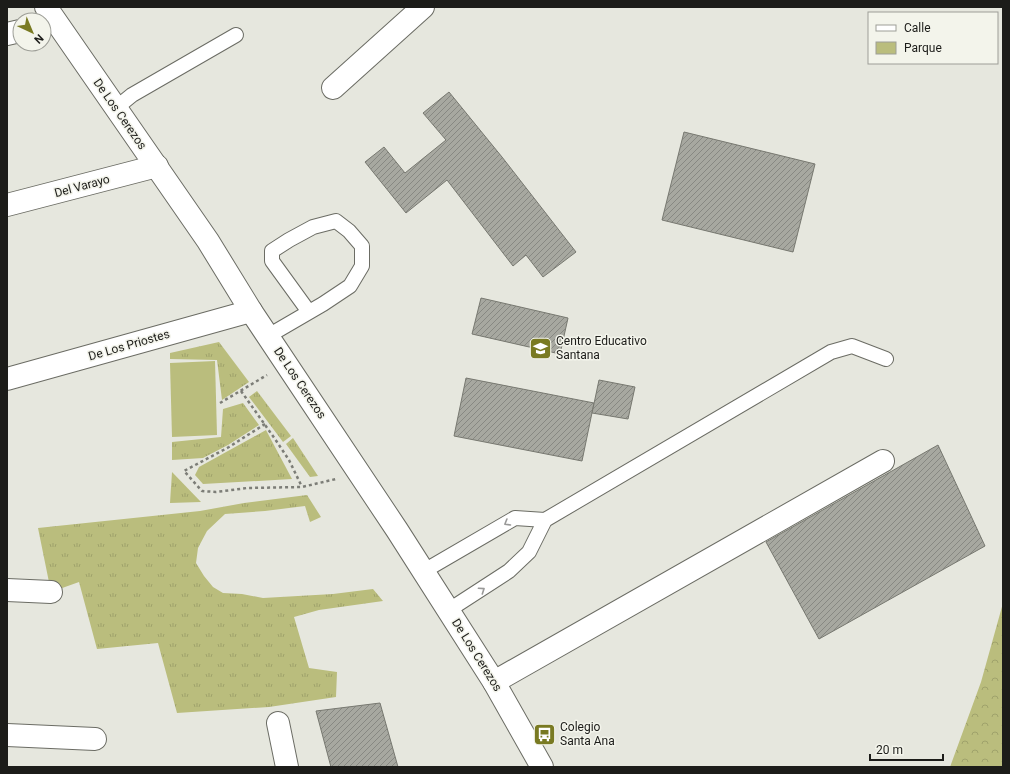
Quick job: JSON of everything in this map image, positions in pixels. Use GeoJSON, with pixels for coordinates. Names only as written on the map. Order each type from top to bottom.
{"type":"FeatureCollection","features":[{"type":"Feature","properties":{"kind":"street"},"geometry":{"type":"LineString","coordinates":[[332,88],[423,7]]}},
{"type":"Feature","properties":{"kind":"street","name":"De Los Cerezos"},"geometry":{"type":"LineString","coordinates":[[52,15],[208,241],[251,311],[424,571],[494,682],[542,767]]}},
{"type":"Feature","properties":{"kind":"street","name":"Del Varayo"},"geometry":{"type":"LineString","coordinates":[[7,205],[157,166]]}},
{"type":"Feature","properties":{"kind":"street","name":"De Los Priostes"},"geometry":{"type":"LineString","coordinates":[[7,379],[251,311]]}},
{"type":"Feature","properties":{"kind":"street"},"geometry":{"type":"LineString","coordinates":[[494,682],[883,461]]}},
{"type":"Feature","properties":{"kind":"street"},"geometry":{"type":"LineString","coordinates":[[7,590],[51,592]]}},
{"type":"Feature","properties":{"kind":"street"},"geometry":{"type":"LineString","coordinates":[[278,723],[287,767]]}},
{"type":"Feature","properties":{"kind":"street"},"geometry":{"type":"LineString","coordinates":[[7,735],[95,739]]}},
{"type":"Feature","properties":{"kind":"lane"},"geometry":{"type":"LineString","coordinates":[[116,108],[132,95],[236,35]]}},
{"type":"Feature","properties":{"kind":"lane"},"geometry":{"type":"LineString","coordinates":[[268,336],[309,312],[350,286],[362,266],[362,246],[349,230],[336,221],[313,227],[272,251],[272,261],[309,312]]}},
{"type":"Feature","properties":{"kind":"lane"},"geometry":{"type":"LineString","coordinates":[[449,610],[509,571],[529,552],[545,520],[831,352],[852,346],[886,359]]}},
{"type":"Feature","properties":{"kind":"lane"},"geometry":{"type":"LineString","coordinates":[[424,571],[515,518],[545,520]]}},
{"type":"Feature","properties":{"kind":"path"},"geometry":{"type":"LineString","coordinates":[[220,403],[286,363]]}},
{"type":"Feature","properties":{"kind":"path"},"geometry":{"type":"LineString","coordinates":[[241,391],[289,460],[302,487]]}},
{"type":"Feature","properties":{"kind":"path"},"geometry":{"type":"LineString","coordinates":[[265,424],[229,447],[184,471],[202,491],[216,492],[247,488],[302,487],[360,474]]}},
{"type":"Feature","properties":{"kind":"green space"},"geometry":{"type":"Polygon","coordinates":[[[219,342],[249,382],[222,400],[217,360],[170,359],[170,353],[219,342]]]}},
{"type":"Feature","properties":{"kind":"green space"},"geometry":{"type":"Polygon","coordinates":[[[215,361],[217,435],[172,437],[170,363],[215,361]]]}},
{"type":"Feature","properties":{"kind":"green space"},"geometry":{"type":"Polygon","coordinates":[[[257,391],[291,436],[283,442],[249,397],[257,391]]]}},
{"type":"Feature","properties":{"kind":"green space"},"geometry":{"type":"Polygon","coordinates":[[[243,403],[259,425],[228,445],[203,458],[172,460],[172,442],[221,437],[223,409],[243,403]]]}},
{"type":"Feature","properties":{"kind":"green space"},"geometry":{"type":"Polygon","coordinates":[[[266,430],[292,479],[203,484],[195,475],[199,467],[266,430]]]}},
{"type":"Feature","properties":{"kind":"green space"},"geometry":{"type":"Polygon","coordinates":[[[293,438],[318,476],[310,477],[286,444],[293,438]]]}},
{"type":"Feature","properties":{"kind":"green space"},"geometry":{"type":"Polygon","coordinates":[[[172,472],[201,502],[170,503],[172,472]]]}},
{"type":"Feature","properties":{"kind":"green space"},"geometry":{"type":"Polygon","coordinates":[[[307,495],[321,517],[310,522],[305,506],[225,514],[207,531],[198,548],[196,563],[213,587],[223,593],[242,594],[263,598],[333,594],[373,589],[383,601],[319,610],[294,617],[309,668],[337,672],[336,697],[269,707],[177,713],[158,643],[97,649],[79,582],[51,592],[38,528],[200,511],[244,503],[307,495]]]}},
{"type":"Feature","properties":{"kind":"green space"},"geometry":{"type":"Polygon","coordinates":[[[1003,603],[1003,767],[950,767],[981,682],[1003,603]]]}},
{"type":"Feature","properties":{"kind":"building"},"geometry":{"type":"Polygon","coordinates":[[[449,92],[576,252],[543,277],[526,255],[513,266],[447,180],[406,213],[365,162],[384,147],[405,173],[446,140],[423,113],[449,92]]]}},
{"type":"Feature","properties":{"kind":"building"},"geometry":{"type":"Polygon","coordinates":[[[684,132],[815,164],[793,252],[662,220],[684,132]]]}},
{"type":"Feature","properties":{"kind":"building"},"geometry":{"type":"Polygon","coordinates":[[[481,298],[568,318],[560,354],[472,334],[481,298]]]}},
{"type":"Feature","properties":{"kind":"building"},"geometry":{"type":"Polygon","coordinates":[[[466,378],[594,403],[582,461],[454,436],[466,378]]]}},
{"type":"Feature","properties":{"kind":"building"},"geometry":{"type":"Polygon","coordinates":[[[599,380],[635,387],[628,419],[592,413],[599,380]]]}},
{"type":"Feature","properties":{"kind":"building"},"geometry":{"type":"Polygon","coordinates":[[[938,445],[985,546],[819,639],[766,542],[938,445]]]}},
{"type":"Feature","properties":{"kind":"building"},"geometry":{"type":"Polygon","coordinates":[[[380,703],[398,767],[331,767],[316,711],[380,703]]]}},
{"type":"Feature","properties":{"kind":"place","name":"Centro Educativo Santana"},"geometry":{"type":"Point","coordinates":[541,348]}},
{"type":"Feature","properties":{"kind":"place","name":"Colegio Santa Ana"},"geometry":{"type":"Point","coordinates":[545,734]}}]}
